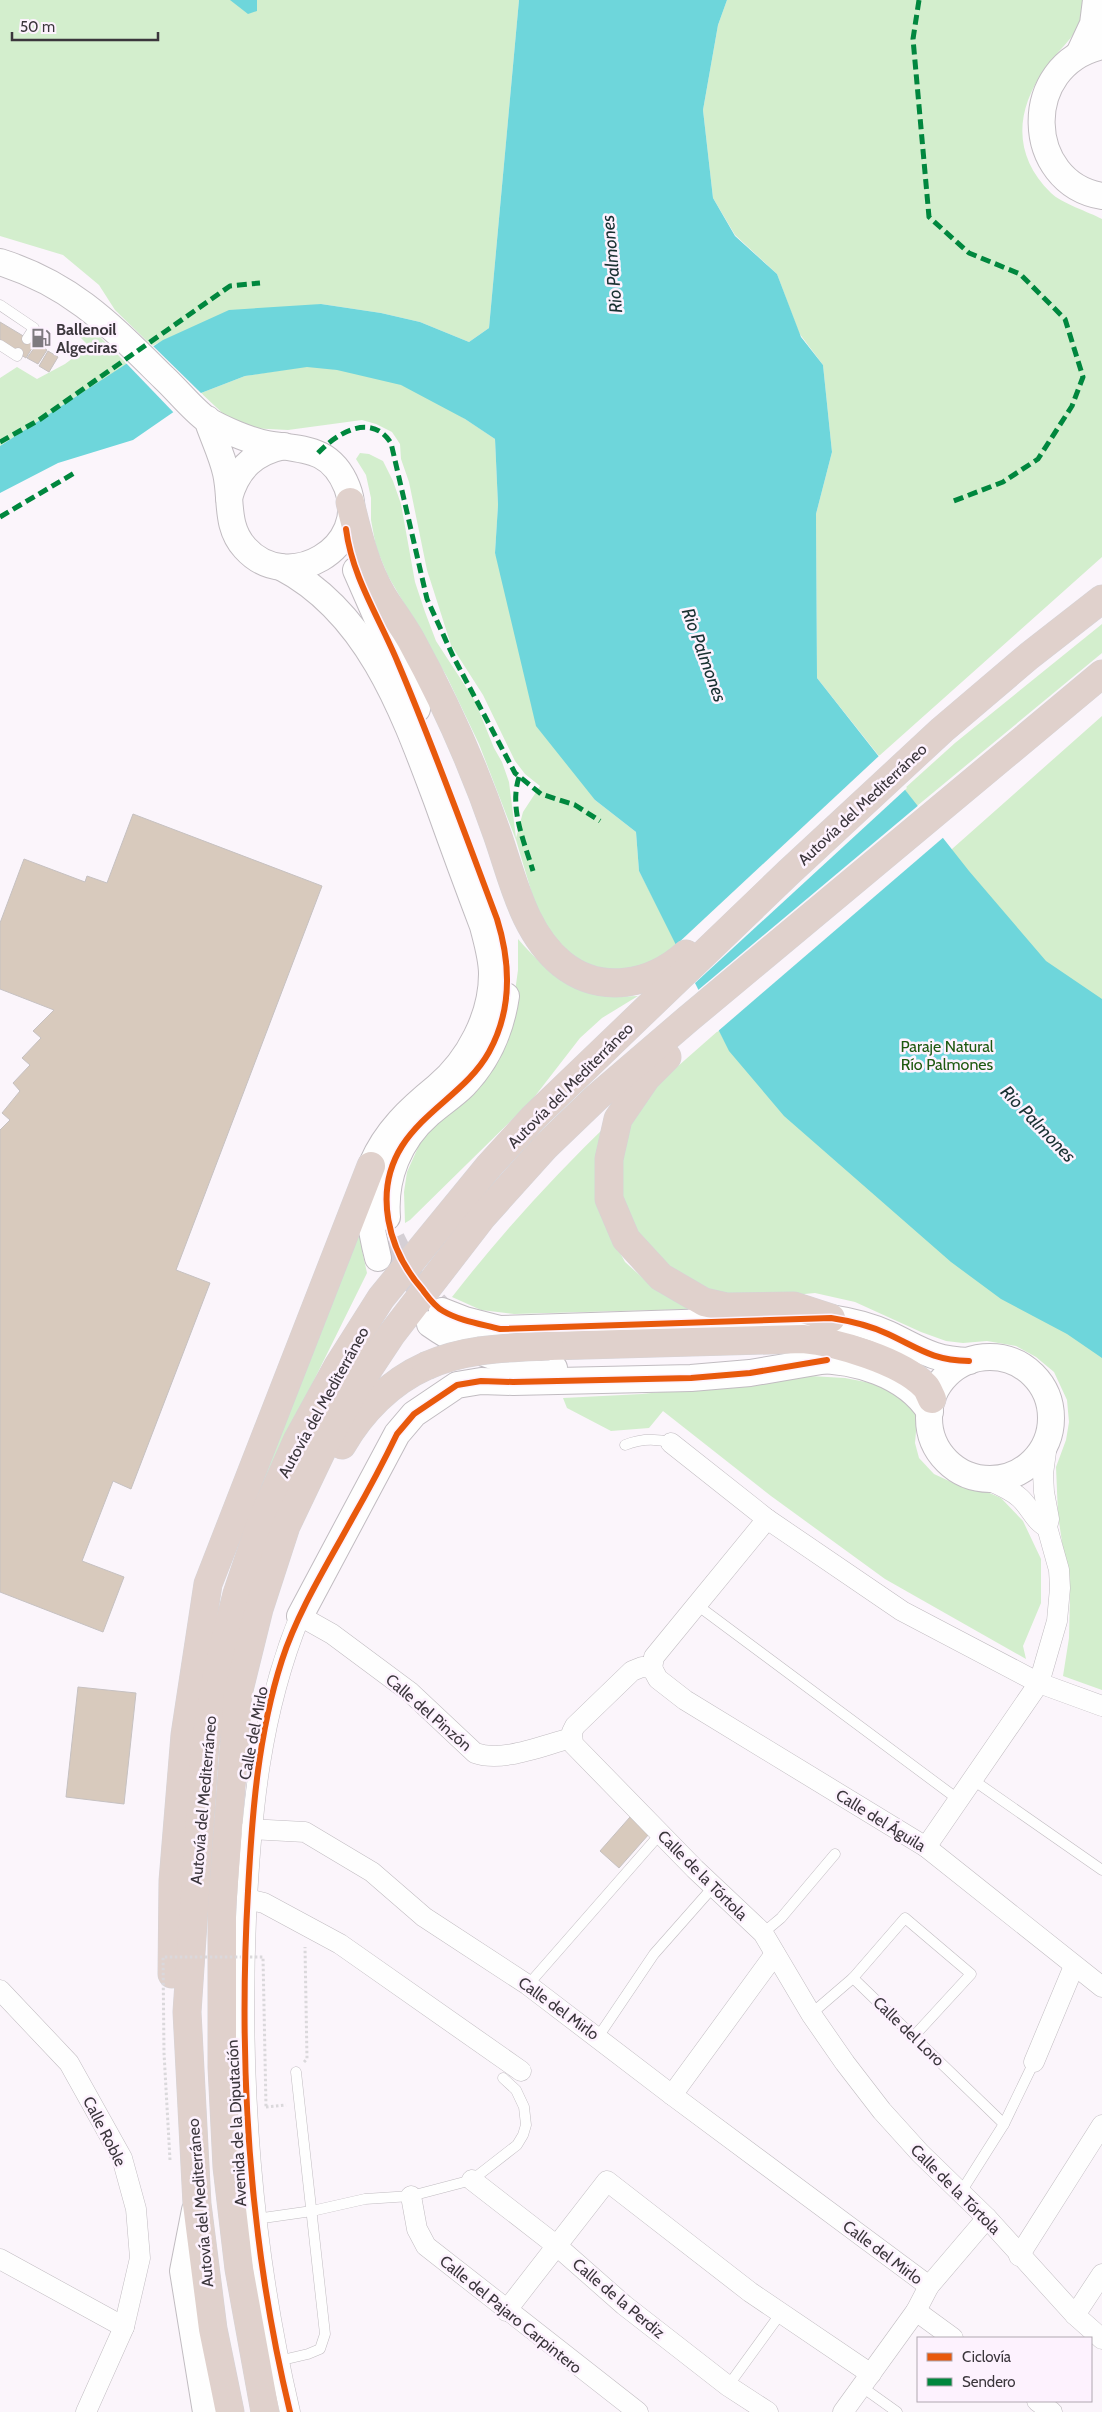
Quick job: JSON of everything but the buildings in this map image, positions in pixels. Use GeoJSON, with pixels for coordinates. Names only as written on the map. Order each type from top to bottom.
{"type":"FeatureCollection","features":[{"type":"Feature","properties":{"kind":"highway"},"geometry":{"type":"LineString","coordinates":[[350,502],[363,555],[382,594],[410,639],[460,738],[495,827],[526,917],[540,943],[563,965],[592,979],[656,987]]}},
{"type":"Feature","properties":{"kind":"highway","name":"Autovía del Mediterráneo"},"geometry":{"type":"LineString","coordinates":[[230,2412],[213,2328],[197,2204],[187,2012],[205,1745],[218,1668],[237,1594],[262,1520],[297,1441],[338,1366],[381,1298],[489,1166],[656,987],[673,965],[743,900],[789,872],[942,730],[1029,656],[1102,599]]}},
{"type":"Feature","properties":{"kind":"highway","name":"Autovía del Mediterráneo"},"geometry":{"type":"LineString","coordinates":[[265,2412],[240,2269],[227,2167],[222,2067],[222,1908],[238,1694],[259,1609],[286,1526],[327,1440],[354,1391],[391,1335],[483,1216],[545,1147],[596,1098],[688,1019],[1102,674]]}},
{"type":"Feature","properties":{"kind":"highway"},"geometry":{"type":"LineString","coordinates":[[688,1019],[677,1048],[646,1078],[618,1119],[609,1159],[610,1199],[626,1239],[661,1277],[704,1302],[726,1307],[794,1306],[832,1318]]}},
{"type":"Feature","properties":{"kind":"highway"},"geometry":{"type":"LineString","coordinates":[[187,2012],[172,1983],[173,1881],[185,1735],[208,1584],[371,1166]]}},
{"type":"Feature","properties":{"kind":"highway"},"geometry":{"type":"LineString","coordinates":[[286,1526],[308,1511],[329,1466],[352,1428],[374,1403],[397,1383],[426,1366],[465,1352],[549,1346],[803,1339],[826,1341],[877,1358],[907,1373],[925,1386],[931,1406]]}},
{"type":"Feature","properties":{"kind":"street"},"geometry":{"type":"LineString","coordinates":[[1096,0],[1092,24],[1091,50],[1067,62],[1049,86],[1043,101],[1042,131],[1048,152],[1060,171],[1078,186],[1101,196]]}},
{"type":"Feature","properties":{"kind":"street"},"geometry":{"type":"LineString","coordinates":[[0,262],[27,270],[70,292],[107,322],[207,420],[257,441],[307,449],[328,460],[343,479],[350,502],[346,529],[349,549],[358,576],[398,661],[425,728],[497,920],[506,947],[508,970],[504,1011],[489,1052],[464,1085],[428,1115],[402,1147],[396,1160],[387,1189],[385,1249],[369,1204],[371,1166],[396,1123],[418,1101],[438,1086],[459,1063],[477,1034],[490,996],[492,972],[489,951],[483,926],[417,747],[375,659],[334,605],[302,578],[255,557],[241,543],[231,525],[226,474],[207,420]]}},
{"type":"Feature","properties":{"kind":"street"},"geometry":{"type":"LineString","coordinates":[[229,498],[232,485],[248,462],[265,451],[284,446]]}},
{"type":"Feature","properties":{"kind":"street"},"geometry":{"type":"LineString","coordinates":[[281,567],[308,565],[320,560],[340,541],[346,529]]}},
{"type":"Feature","properties":{"kind":"street"},"geometry":{"type":"LineString","coordinates":[[926,1848],[1039,1683],[1057,1621],[1060,1588],[1059,1570],[1047,1527],[1049,1520],[1043,1474],[1051,1424],[1051,1410],[1041,1385],[1033,1374],[1016,1363],[996,1357],[969,1361],[938,1358],[923,1353],[887,1334],[848,1320],[832,1318],[500,1329],[465,1320],[436,1318],[447,1336],[483,1354],[506,1362],[568,1369],[827,1360],[877,1371],[902,1383],[931,1406]]}},
{"type":"Feature","properties":{"kind":"street"},"geometry":{"type":"LineString","coordinates":[[300,1616],[397,1434],[414,1414],[457,1386],[481,1381],[691,1378],[750,1373],[827,1360]]}},
{"type":"Feature","properties":{"kind":"street"},"geometry":{"type":"LineString","coordinates":[[969,1361],[946,1376],[931,1406],[934,1439],[944,1456],[959,1470],[985,1478],[1009,1490],[1027,1505],[1040,1524],[1047,1527]]}},
{"type":"Feature","properties":{"kind":"street"},"geometry":{"type":"LineString","coordinates":[[985,1478],[1005,1477],[1024,1469],[1043,1449],[1048,1437]]}},
{"type":"Feature","properties":{"kind":"street"},"geometry":{"type":"LineString","coordinates":[[671,1443],[767,1519],[902,1611],[1039,1683],[1102,1706]]}},
{"type":"Feature","properties":{"kind":"street"},"geometry":{"type":"LineString","coordinates":[[572,1738],[575,1726],[632,1672],[642,1667],[652,1668],[654,1657],[767,1519]]}},
{"type":"Feature","properties":{"kind":"street","name":"Calle del Pinzón"},"geometry":{"type":"LineString","coordinates":[[300,1616],[332,1634],[410,1692],[475,1753],[487,1757],[500,1757],[572,1738]]}},
{"type":"Feature","properties":{"kind":"street","name":"Calle del Mirlo"},"geometry":{"type":"LineString","coordinates":[[300,1616],[282,1660],[269,1707],[251,1829],[305,1832],[372,1872],[424,1917],[528,1984],[672,2095],[929,2286]]}},
{"type":"Feature","properties":{"kind":"street","name":"Calle del Águila"},"geometry":{"type":"LineString","coordinates":[[652,1668],[658,1679],[685,1700],[926,1848],[1102,1987]]}},
{"type":"Feature","properties":{"kind":"street","name":"Calle de la Tórtola"},"geometry":{"type":"LineString","coordinates":[[572,1738],[576,1749],[763,1933],[811,2014],[845,2063],[882,2111],[920,2153],[987,2218],[1019,2256],[1075,2315],[1102,2340]]}},
{"type":"Feature","properties":{"kind":"street","name":"Avenida de la Diputación"},"geometry":{"type":"LineString","coordinates":[[251,1829],[244,1975],[244,2064],[251,2180],[278,2361],[290,2412]]}},
{"type":"Feature","properties":{"kind":"street"},"geometry":{"type":"LineString","coordinates":[[247,1899],[264,1903],[340,1944],[512,2074]]}},
{"type":"Feature","properties":{"kind":"street"},"geometry":{"type":"LineString","coordinates":[[672,2095],[775,1954]]}},
{"type":"Feature","properties":{"kind":"street"},"geometry":{"type":"LineString","coordinates":[[1034,2062],[1074,1966]]}},
{"type":"Feature","properties":{"kind":"street","name":"Calle Roble"},"geometry":{"type":"LineString","coordinates":[[0,1990],[69,2064],[122,2158],[136,2209],[140,2258],[124,2327],[86,2412]]}},
{"type":"Feature","properties":{"kind":"street"},"geometry":{"type":"LineString","coordinates":[[1019,2256],[1102,2125]]}},
{"type":"Feature","properties":{"kind":"street","name":"Calle de la Perdiz"},"geometry":{"type":"LineString","coordinates":[[472,2180],[557,2246],[624,2305],[728,2386],[768,2412]]}},
{"type":"Feature","properties":{"kind":"street"},"geometry":{"type":"LineString","coordinates":[[506,2311],[607,2181],[750,2292],[781,2313],[866,2381]]}},
{"type":"Feature","properties":{"kind":"street","name":"Calle del Pajaro Carpintero"},"geometry":{"type":"LineString","coordinates":[[411,2196],[417,2229],[426,2246],[506,2311],[638,2412]]}},
{"type":"Feature","properties":{"kind":"street"},"geometry":{"type":"LineString","coordinates":[[197,2204],[183,2271],[206,2412]]}},
{"type":"Feature","properties":{"kind":"street"},"geometry":{"type":"LineString","coordinates":[[843,2412],[916,2311],[929,2286],[987,2218]]}},
{"type":"Feature","properties":{"kind":"street"},"geometry":{"type":"LineString","coordinates":[[0,2259],[124,2327]]}},
{"type":"Feature","properties":{"kind":"street"},"geometry":{"type":"LineString","coordinates":[[1075,2315],[1102,2274]]}},
{"type":"Feature","properties":{"kind":"street"},"geometry":{"type":"LineString","coordinates":[[916,2311],[952,2337]]}},
{"type":"Feature","properties":{"kind":"street"},"geometry":{"type":"LineString","coordinates":[[1038,2402],[1052,2412]]}},
{"type":"Feature","properties":{"kind":"lane"},"geometry":{"type":"LineString","coordinates":[[0,305],[34,328],[27,339]]}},
{"type":"Feature","properties":{"kind":"lane"},"geometry":{"type":"LineString","coordinates":[[0,346],[17,356],[18,353]]}},
{"type":"Feature","properties":{"kind":"lane"},"geometry":{"type":"LineString","coordinates":[[625,1445],[658,1439],[671,1443]]}},
{"type":"Feature","properties":{"kind":"lane"},"geometry":{"type":"LineString","coordinates":[[697,1606],[959,1800]]}},
{"type":"Feature","properties":{"kind":"lane"},"geometry":{"type":"LineString","coordinates":[[973,1780],[1102,1870]]}},
{"type":"Feature","properties":{"kind":"lane"},"geometry":{"type":"LineString","coordinates":[[528,1984],[661,1833]]}},
{"type":"Feature","properties":{"kind":"lane"},"geometry":{"type":"LineString","coordinates":[[763,1933],[781,1918],[835,1854]]}},
{"type":"Feature","properties":{"kind":"lane"},"geometry":{"type":"LineString","coordinates":[[598,2037],[654,1954],[714,1886]]}},
{"type":"Feature","properties":{"kind":"lane"},"geometry":{"type":"LineString","coordinates":[[811,2014],[854,1978],[905,1918],[971,1974],[915,2035]]}},
{"type":"Feature","properties":{"kind":"lane","name":"Calle del Loro"},"geometry":{"type":"LineString","coordinates":[[854,1978],[915,2035],[1004,2124]]}},
{"type":"Feature","properties":{"kind":"lane"},"geometry":{"type":"LineString","coordinates":[[961,2192],[1004,2124],[1034,2062]]}},
{"type":"Feature","properties":{"kind":"lane"},"geometry":{"type":"LineString","coordinates":[[278,2361],[308,2354],[320,2349],[325,2334],[296,2072]]}},
{"type":"Feature","properties":{"kind":"lane"},"geometry":{"type":"LineString","coordinates":[[256,2219],[312,2211],[365,2199],[411,2196],[472,2180],[513,2148],[523,2135],[526,2124],[524,2107],[516,2090],[512,2074]]}},
{"type":"Feature","properties":{"kind":"lane"},"geometry":{"type":"LineString","coordinates":[[728,2386],[781,2313]]}},
{"type":"Feature","properties":{"kind":"lane"},"geometry":{"type":"LineString","coordinates":[[866,2381],[897,2412]]}},
{"type":"Feature","properties":{"kind":"path"},"geometry":{"type":"LineString","coordinates":[[296,2072],[307,2059],[304,1941],[308,1927]]}},
{"type":"Feature","properties":{"kind":"path"},"geometry":{"type":"LineString","coordinates":[[170,2160],[164,2053],[163,1958],[264,1957],[266,2107]]}},
{"type":"Feature","properties":{"kind":"green space"},"geometry":{"type":"Polygon","coordinates":[[[0,0],[519,0],[489,328],[469,342],[420,322],[381,313],[321,304],[182,332],[152,346],[115,310],[99,285],[63,255],[0,236],[0,0]]]}},
{"type":"Feature","properties":{"kind":"green space"},"geometry":{"type":"Polygon","coordinates":[[[727,0],[1086,0],[1084,12],[1076,31],[1044,70],[1034,86],[1023,118],[1022,133],[1024,149],[1030,164],[1039,179],[1051,193],[1068,204],[1102,219],[1102,557],[879,756],[817,678],[816,514],[832,452],[823,365],[799,333],[777,274],[735,235],[713,198],[703,110],[718,25],[727,0]]]}},
{"type":"Feature","properties":{"kind":"green space"},"geometry":{"type":"Polygon","coordinates":[[[88,330],[97,334],[127,364],[0,446],[0,378],[17,367],[37,379],[65,364],[89,346],[74,331],[88,330]]]}},
{"type":"Feature","properties":{"kind":"green space"},"geometry":{"type":"Polygon","coordinates":[[[308,366],[343,370],[392,381],[438,403],[495,439],[498,505],[495,553],[595,800],[636,832],[639,871],[677,944],[647,969],[600,972],[553,943],[538,914],[516,840],[479,744],[447,677],[388,576],[376,547],[371,520],[371,498],[366,475],[356,459],[360,453],[369,454],[383,461],[393,481],[401,504],[415,582],[425,612],[436,641],[475,701],[494,748],[502,762],[509,782],[516,838],[523,812],[540,786],[525,774],[515,761],[483,695],[451,645],[427,570],[409,482],[401,459],[400,444],[392,432],[362,420],[288,430],[251,428],[232,422],[201,393],[245,376],[308,366]]]}},
{"type":"Feature","properties":{"kind":"green space"},"geometry":{"type":"Polygon","coordinates":[[[1102,624],[1102,653],[917,806],[904,789],[955,743],[1102,624]]]}},
{"type":"Feature","properties":{"kind":"green space","name":"Paraje Natural Río Palmones"},"geometry":{"type":"Polygon","coordinates":[[[1102,716],[1102,1690],[1063,1676],[1069,1638],[1070,1596],[1058,1515],[1056,1467],[1066,1440],[1069,1422],[1067,1400],[1054,1372],[1036,1357],[1016,1346],[987,1341],[963,1343],[946,1341],[921,1332],[855,1302],[815,1293],[751,1299],[711,1293],[680,1277],[651,1250],[621,1208],[618,1178],[632,1117],[643,1101],[669,1074],[719,1030],[724,1040],[952,849],[1102,716]]]}},
{"type":"Feature","properties":{"kind":"green space"},"geometry":{"type":"Polygon","coordinates":[[[518,939],[544,965],[570,984],[601,994],[638,996],[602,1018],[580,1038],[532,1100],[405,1223],[404,1192],[407,1172],[420,1143],[514,999],[518,970],[518,939]]]}},
{"type":"Feature","properties":{"kind":"green space"},"geometry":{"type":"Polygon","coordinates":[[[611,1121],[611,1236],[625,1262],[656,1290],[691,1309],[514,1314],[481,1310],[452,1297],[528,1206],[611,1121]]]}},
{"type":"Feature","properties":{"kind":"green space"},"geometry":{"type":"Polygon","coordinates":[[[360,1226],[362,1250],[367,1273],[233,1544],[360,1226]]]}},
{"type":"Feature","properties":{"kind":"green space"},"geometry":{"type":"Polygon","coordinates":[[[810,1376],[845,1378],[876,1384],[913,1404],[917,1420],[915,1443],[919,1458],[934,1474],[962,1487],[985,1491],[1001,1498],[1023,1521],[1041,1559],[1041,1603],[1023,1646],[1026,1659],[885,1579],[771,1496],[663,1411],[649,1428],[611,1431],[567,1408],[563,1398],[642,1394],[810,1376]]]}},
{"type":"Feature","properties":{"kind":"water"},"geometry":{"type":"Polygon","coordinates":[[[230,0],[257,0],[257,11],[248,14],[230,0]]]}},
{"type":"Feature","properties":{"kind":"water","name":"Rio Palmones"},"geometry":{"type":"Polygon","coordinates":[[[519,0],[727,0],[718,25],[703,110],[713,198],[735,236],[777,274],[801,337],[823,365],[832,452],[816,514],[817,678],[969,871],[1046,961],[1102,999],[1102,1358],[1067,1334],[1001,1299],[951,1262],[784,1116],[729,1051],[639,871],[636,832],[595,800],[536,726],[495,553],[498,505],[495,439],[465,419],[401,385],[337,370],[307,367],[245,376],[201,393],[133,440],[58,463],[0,493],[0,446],[163,340],[229,310],[321,304],[381,313],[420,322],[469,342],[489,328],[519,0]]]}},
{"type":"Feature","properties":{"kind":"pier"},"geometry":{"type":"Polygon","coordinates":[[[151,344],[203,395],[176,415],[125,362],[151,344]]]}},
{"type":"Feature","properties":{"kind":"pier"},"geometry":{"type":"Polygon","coordinates":[[[880,755],[907,788],[694,984],[675,946],[880,755]]]}},
{"type":"Feature","properties":{"kind":"pier"},"geometry":{"type":"Polygon","coordinates":[[[920,804],[945,836],[717,1032],[697,991],[920,804]]]}},
{"type":"Feature","properties":{"kind":"tunnel"},"geometry":{"type":"LineString","coordinates":[[392,1239],[412,1279],[440,1309]]}},
{"type":"Feature","properties":{"kind":"marked path"},"geometry":{"type":"LineString","coordinates":[[919,0],[913,39],[929,217],[969,253],[1020,274],[1065,319],[1083,377],[1072,406],[1038,459],[1003,482],[951,502]]}},
{"type":"Feature","properties":{"kind":"marked path"},"geometry":{"type":"LineString","coordinates":[[0,442],[39,420],[230,286],[260,283]]}},
{"type":"Feature","properties":{"kind":"marked path"},"geometry":{"type":"LineString","coordinates":[[318,453],[344,433],[364,427],[374,429],[383,434],[391,443],[427,599],[453,656],[515,773],[541,794],[575,805],[600,821]]}},
{"type":"Feature","properties":{"kind":"marked path"},"geometry":{"type":"LineString","coordinates":[[0,517],[76,472]]}},
{"type":"Feature","properties":{"kind":"marked path"},"geometry":{"type":"LineString","coordinates":[[519,777],[516,789],[517,812],[533,871]]}},
{"type":"Feature","properties":{"kind":"cycle path"},"geometry":{"type":"LineString","coordinates":[[346,529],[349,547],[360,581],[411,695],[497,919],[502,936],[507,970],[507,987],[502,1020],[489,1052],[470,1078],[412,1133],[402,1146],[393,1164],[388,1182],[388,1220],[400,1257],[410,1274],[431,1301],[443,1311],[463,1320],[500,1329],[831,1318],[875,1329],[936,1356],[969,1361]]}},
{"type":"Feature","properties":{"kind":"cycle path"},"geometry":{"type":"LineString","coordinates":[[290,2412],[276,2348],[256,2219],[246,2088],[245,1957],[252,1833],[262,1745],[267,1716],[282,1660],[305,1606],[397,1434],[414,1414],[457,1385],[481,1381],[691,1378],[750,1373],[827,1360]]}},
{"type":"Feature","properties":{"kind":"place","name":"Ballenoil Algeciras"},"geometry":{"type":"Point","coordinates":[41,338]}}]}
